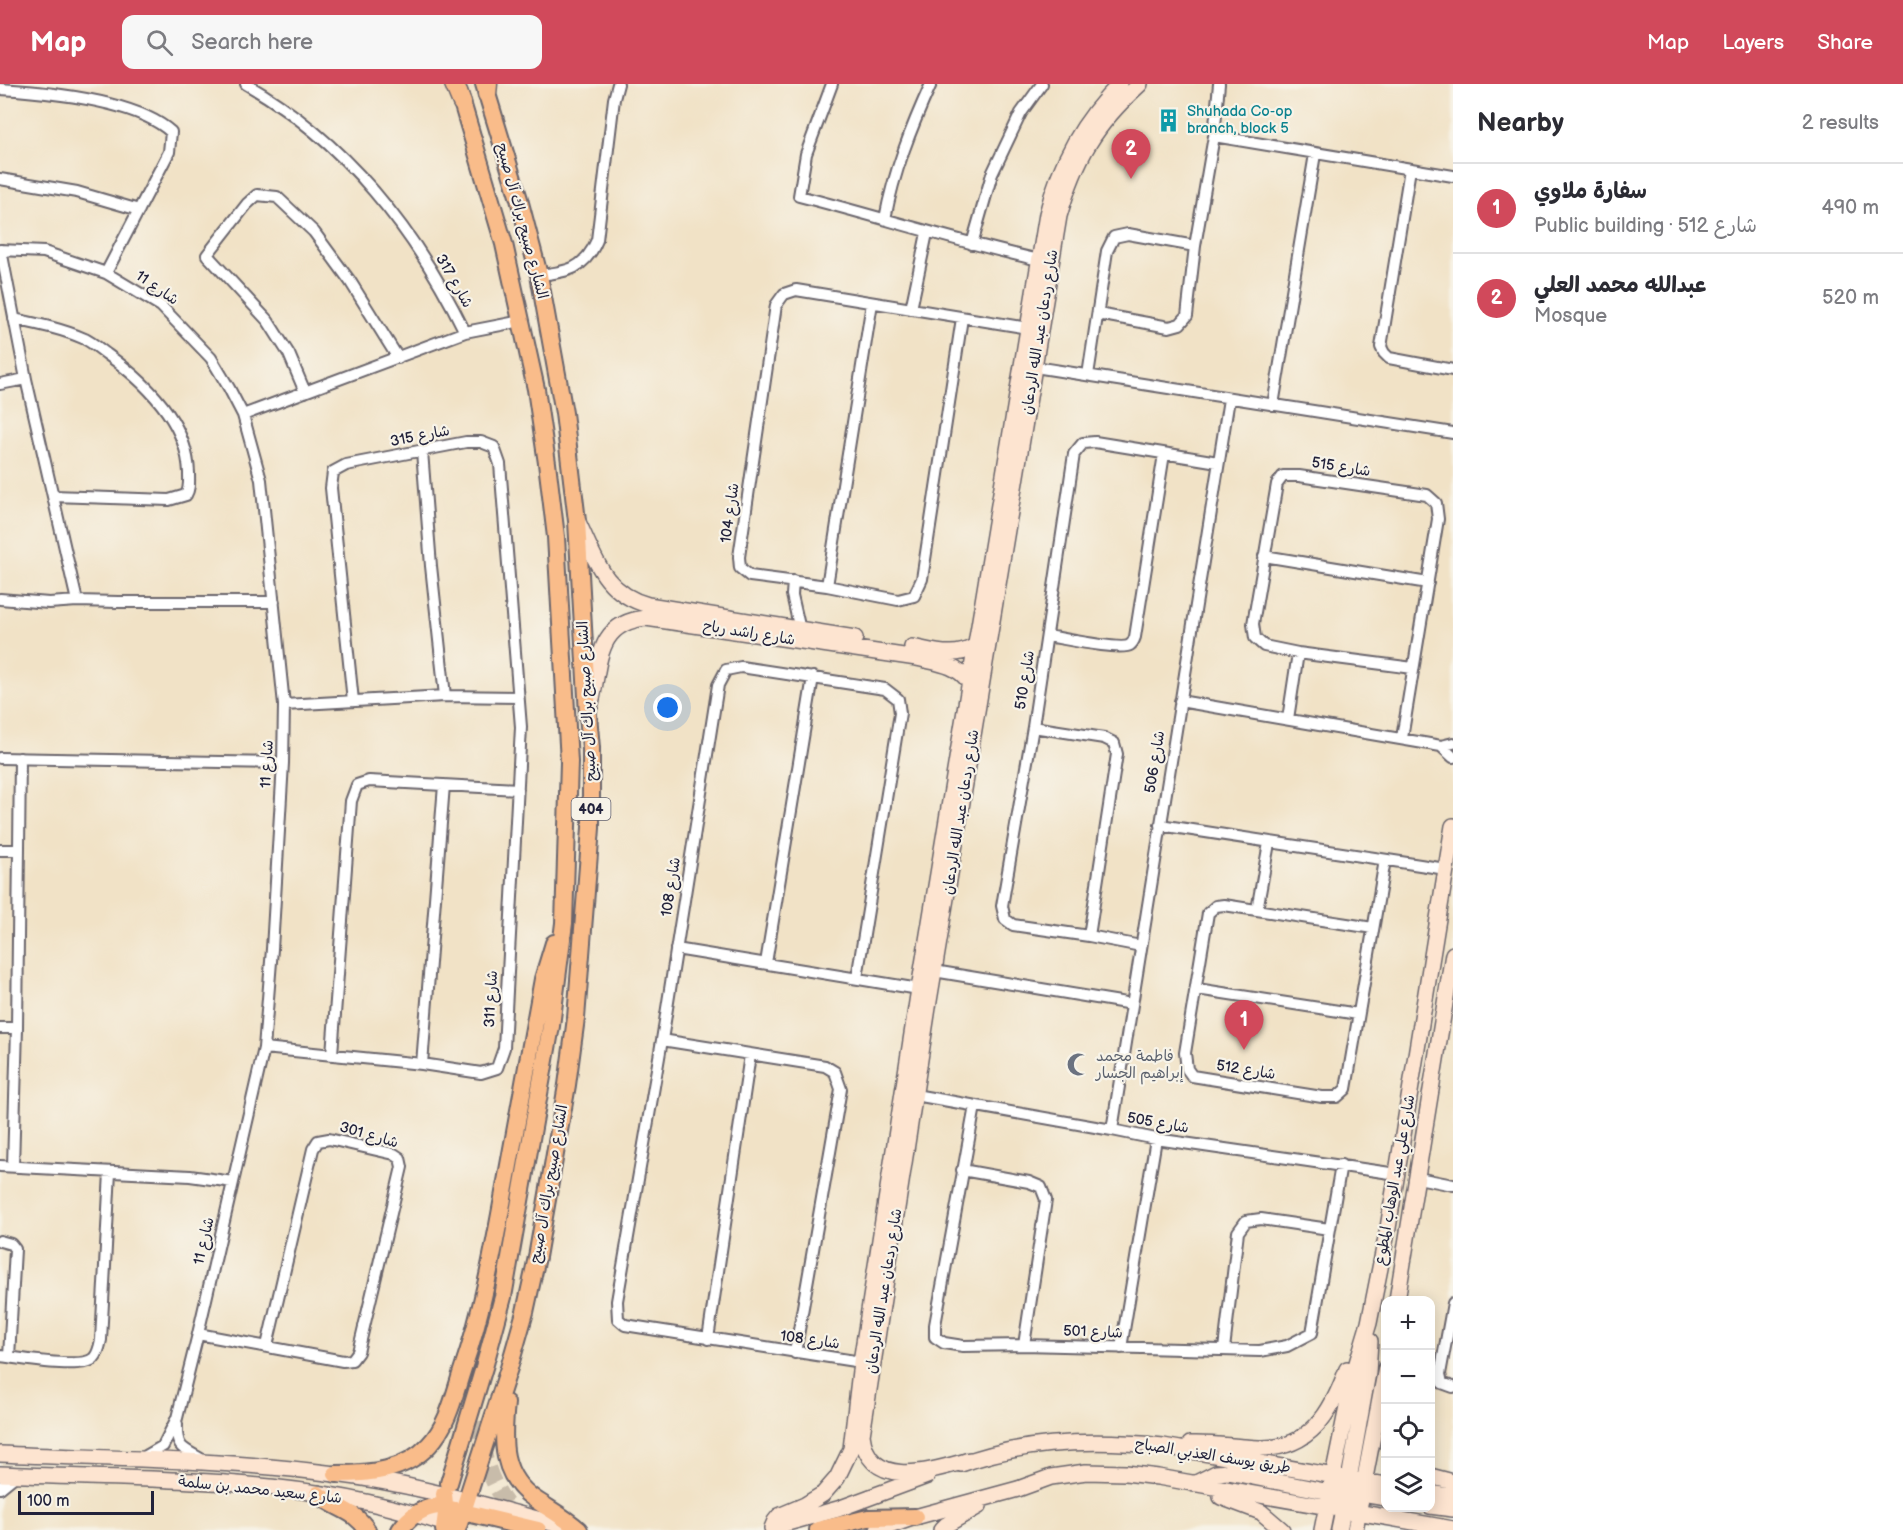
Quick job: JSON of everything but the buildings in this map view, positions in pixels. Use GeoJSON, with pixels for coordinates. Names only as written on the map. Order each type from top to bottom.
{"type":"FeatureCollection","features":[{"type":"Feature","properties":{"kind":"highway"},"geometry":{"type":"LineString","coordinates":[[456,84],[462,103]]}},
{"type":"Feature","properties":{"kind":"main road","name":"الشارع صبيح براك آل صبيح"},"geometry":{"type":"LineString","coordinates":[[453,1529],[465,1506],[509,1368],[537,1257],[567,1086],[576,1018],[591,828],[591,747],[577,521],[564,413],[539,275],[487,87]]}},
{"type":"Feature","properties":{"kind":"main road","name":"الشارع صبيح براك آل صبيح"},"geometry":{"type":"LineString","coordinates":[[453,1529],[446,1494],[503,1297],[551,1026],[564,923],[569,762],[556,537],[548,463],[536,389],[504,244],[462,103]]}},
{"type":"Feature","properties":{"kind":"main road"},"geometry":{"type":"LineString","coordinates":[[336,1474],[372,1472],[406,1463],[427,1447],[439,1433],[447,1417],[471,1345],[489,1274],[543,979],[553,946],[564,923]]}},
{"type":"Feature","properties":{"kind":"main road"},"geometry":{"type":"LineString","coordinates":[[480,1421],[484,1390],[501,1335],[518,1263],[544,1115],[542,1082]]}},
{"type":"Feature","properties":{"kind":"main road"},"geometry":{"type":"LineString","coordinates":[[509,1368],[502,1436],[508,1464],[514,1478],[528,1494],[578,1530]]}},
{"type":"Feature","properties":{"kind":"main road"},"geometry":{"type":"LineString","coordinates":[[318,1494],[354,1515],[367,1530]]}},
{"type":"Feature","properties":{"kind":"main road"},"geometry":{"type":"LineString","coordinates":[[400,1530],[415,1514],[432,1507],[446,1494],[465,1506],[538,1530]]}},
{"type":"Feature","properties":{"kind":"main road"},"geometry":{"type":"LineString","coordinates":[[818,1530],[868,1518],[915,1517]]}},
{"type":"Feature","properties":{"kind":"street","name":"شارع 317"},"geometry":{"type":"LineString","coordinates":[[243,415],[465,332],[439,281],[398,219],[363,179],[310,127],[282,106],[246,84]]}},
{"type":"Feature","properties":{"kind":"street"},"geometry":{"type":"LineString","coordinates":[[539,275],[572,269],[580,264],[593,249],[597,240],[614,99],[618,84]]}},
{"type":"Feature","properties":{"kind":"street"},"geometry":{"type":"LineString","coordinates":[[832,84],[806,154],[799,196],[927,233],[1044,261]]}},
{"type":"Feature","properties":{"kind":"street"},"geometry":{"type":"LineString","coordinates":[[885,219],[891,184],[917,114],[931,84]]}},
{"type":"Feature","properties":{"kind":"street"},"geometry":{"type":"LineString","coordinates":[[972,244],[992,174],[1021,113],[1042,84]]}},
{"type":"Feature","properties":{"kind":"street","name":"شارع ردعان عبد الله الردعان"},"geometry":{"type":"LineString","coordinates":[[1072,161],[1088,121],[1120,84]]}},
{"type":"Feature","properties":{"kind":"street","name":"شارع ردعان عبد الله الردعان"},"geometry":{"type":"LineString","coordinates":[[768,1529],[779,1516],[814,1500],[831,1486],[859,1450],[919,988],[945,867],[1035,367],[1044,261],[1053,191],[1072,161],[1102,122],[1140,84]]}},
{"type":"Feature","properties":{"kind":"street"},"geometry":{"type":"LineString","coordinates":[[1098,314],[1168,327],[1180,324],[1187,316],[1195,246],[1214,136],[1219,84]]}},
{"type":"Feature","properties":{"kind":"street"},"geometry":{"type":"LineString","coordinates":[[0,89],[76,96],[128,110],[160,122],[171,132],[169,152],[106,273]]}},
{"type":"Feature","properties":{"kind":"street"},"geometry":{"type":"LineString","coordinates":[[1214,136],[1453,176]]}},
{"type":"Feature","properties":{"kind":"street"},"geometry":{"type":"LineString","coordinates":[[1273,405],[1314,154]]}},
{"type":"Feature","properties":{"kind":"street"},"geometry":{"type":"LineString","coordinates":[[1410,169],[1381,346],[1389,358],[1453,370]]}},
{"type":"Feature","properties":{"kind":"street"},"geometry":{"type":"LineString","coordinates":[[0,179],[78,192],[139,210]]}},
{"type":"Feature","properties":{"kind":"street"},"geometry":{"type":"LineString","coordinates":[[305,392],[289,354],[268,321],[207,255],[247,204],[257,195],[277,197],[314,232],[350,281],[398,358]]}},
{"type":"Feature","properties":{"kind":"street"},"geometry":{"type":"LineString","coordinates":[[911,309],[927,233]]}},
{"type":"Feature","properties":{"kind":"street"},"geometry":{"type":"LineString","coordinates":[[1088,375],[1107,251],[1114,237],[1128,234],[1195,246]]}},
{"type":"Feature","properties":{"kind":"street"},"geometry":{"type":"LineString","coordinates":[[1,250],[26,379],[77,601]]}},
{"type":"Feature","properties":{"kind":"street","name":"شارع 11"},"geometry":{"type":"LineString","coordinates":[[1,250],[44,252],[106,273],[161,306],[211,358],[243,415],[261,480],[284,705],[283,763],[264,1048],[177,1418],[163,1446],[153,1454],[137,1460]]}},
{"type":"Feature","properties":{"kind":"street","name":"شارع ردعان عبد الله الردعان"},"geometry":{"type":"LineString","coordinates":[[958,793],[969,682],[1028,328],[1044,261]]}},
{"type":"Feature","properties":{"kind":"street","name":"شارع 104"},"geometry":{"type":"LineString","coordinates":[[962,318],[922,579],[914,596],[898,600],[827,586],[750,576],[740,568],[739,557],[776,305],[784,294],[796,290],[1028,328]]}},
{"type":"Feature","properties":{"kind":"street"},"geometry":{"type":"LineString","coordinates":[[827,586],[872,303]]}},
{"type":"Feature","properties":{"kind":"street"},"geometry":{"type":"LineString","coordinates":[[14,319],[55,328],[87,340],[130,372],[154,395],[177,428],[188,459],[190,489],[180,498],[169,500],[53,496]]}},
{"type":"Feature","properties":{"kind":"street"},"geometry":{"type":"LineString","coordinates":[[465,332],[521,321]]}},
{"type":"Feature","properties":{"kind":"street"},"geometry":{"type":"LineString","coordinates":[[1035,367],[1453,433]]}},
{"type":"Feature","properties":{"kind":"street"},"geometry":{"type":"LineString","coordinates":[[0,384],[26,379]]}},
{"type":"Feature","properties":{"kind":"street","name":"شارع 506"},"geometry":{"type":"LineString","coordinates":[[1112,1130],[1229,399]]}},
{"type":"Feature","properties":{"kind":"street","name":"شارع 315"},"geometry":{"type":"LineString","coordinates":[[353,701],[331,488],[333,472],[346,465],[473,442],[481,442],[494,447],[500,464],[518,697]]}},
{"type":"Feature","properties":{"kind":"street","name":"شارع 510"},"geometry":{"type":"LineString","coordinates":[[1141,946],[1089,936],[1013,926],[1005,920],[1002,906],[1033,727],[1074,454],[1083,443],[1095,442],[1218,462]]}},
{"type":"Feature","properties":{"kind":"street"},"geometry":{"type":"LineString","coordinates":[[422,451],[445,696]]}},
{"type":"Feature","properties":{"kind":"street"},"geometry":{"type":"LineString","coordinates":[[1047,636],[1115,647],[1129,646],[1133,643],[1164,454]]}},
{"type":"Feature","properties":{"kind":"street","name":"شارع 515"},"geometry":{"type":"LineString","coordinates":[[1402,738],[1438,519],[1436,503],[1427,495],[1299,476],[1283,476],[1277,484],[1264,556],[1253,624],[1255,638],[1264,646],[1298,653],[1413,668]]}},
{"type":"Feature","properties":{"kind":"street","name":"شارع راشد رباح"},"geometry":{"type":"LineString","coordinates":[[577,521],[603,575],[630,599],[648,605],[800,630],[947,659],[969,682]]}},
{"type":"Feature","properties":{"kind":"street"},"geometry":{"type":"LineString","coordinates":[[1264,556],[1428,583]]}},
{"type":"Feature","properties":{"kind":"street"},"geometry":{"type":"LineString","coordinates":[[793,582],[792,595],[800,630]]}},
{"type":"Feature","properties":{"kind":"street"},"geometry":{"type":"LineString","coordinates":[[0,599],[49,603],[77,601],[274,602]]}},
{"type":"Feature","properties":{"kind":"street","name":"شارع راشد رباح"},"geometry":{"type":"LineString","coordinates":[[588,715],[599,658],[605,642],[622,625],[638,619],[675,622],[917,658],[947,659],[975,646]]}},
{"type":"Feature","properties":{"kind":"street"},"geometry":{"type":"LineString","coordinates":[[1288,718],[1298,653]]}},
{"type":"Feature","properties":{"kind":"street","name":"شارع 108"},"geometry":{"type":"LineString","coordinates":[[857,978],[900,713],[899,703],[895,696],[885,689],[741,667],[726,670],[718,685],[618,1301],[618,1319],[625,1325],[861,1362]]}},
{"type":"Feature","properties":{"kind":"street"},"geometry":{"type":"LineString","coordinates":[[766,963],[813,677]]}},
{"type":"Feature","properties":{"kind":"street"},"geometry":{"type":"LineString","coordinates":[[284,705],[445,696],[518,697]]}},
{"type":"Feature","properties":{"kind":"street","name":"شارع 311"},"geometry":{"type":"LineString","coordinates":[[264,1048],[422,1064],[481,1073],[497,1068],[504,1048],[521,728],[518,697]]}},
{"type":"Feature","properties":{"kind":"street"},"geometry":{"type":"LineString","coordinates":[[1180,701],[1441,746],[1453,742]]}},
{"type":"Feature","properties":{"kind":"street"},"geometry":{"type":"LineString","coordinates":[[1033,727],[1104,738],[1114,743],[1117,754],[1089,936]]}},
{"type":"Feature","properties":{"kind":"street"},"geometry":{"type":"LineString","coordinates":[[1441,746],[1453,757]]}},
{"type":"Feature","properties":{"kind":"street"},"geometry":{"type":"LineString","coordinates":[[0,758],[283,763]]}},
{"type":"Feature","properties":{"kind":"street"},"geometry":{"type":"LineString","coordinates":[[14,1166],[20,758]]}},
{"type":"Feature","properties":{"kind":"street"},"geometry":{"type":"LineString","coordinates":[[333,1054],[351,801],[357,785],[369,781],[518,789]]}},
{"type":"Feature","properties":{"kind":"street"},"geometry":{"type":"LineString","coordinates":[[422,1064],[444,785]]}},
{"type":"Feature","properties":{"kind":"street"},"geometry":{"type":"LineString","coordinates":[[1160,825],[1446,869]]}},
{"type":"Feature","properties":{"kind":"street","name":"شارع علي عبد الوهاب المطوع"},"geometry":{"type":"LineString","coordinates":[[1347,1493],[1368,1373],[1369,1323],[1397,1174],[1453,826]]}},
{"type":"Feature","properties":{"kind":"street"},"geometry":{"type":"LineString","coordinates":[[1257,910],[1269,843]]}},
{"type":"Feature","properties":{"kind":"street"},"geometry":{"type":"LineString","coordinates":[[0,850],[18,850]]}},
{"type":"Feature","properties":{"kind":"street","name":"شارع 512"},"geometry":{"type":"LineString","coordinates":[[1373,928],[1224,905],[1216,906],[1208,913],[1185,1053],[1187,1069],[1192,1076],[1322,1097],[1337,1097],[1346,1089],[1385,860]]}},
{"type":"Feature","properties":{"kind":"street","name":"شارع ردعان عبد الله الردعان"},"geometry":{"type":"LineString","coordinates":[[859,1450],[861,1362],[915,1095],[934,971],[945,867]]}},
{"type":"Feature","properties":{"kind":"street"},"geometry":{"type":"LineString","coordinates":[[676,950],[919,988]]}},
{"type":"Feature","properties":{"kind":"street","name":"شارع علي عبد الوهاب المطوع"},"geometry":{"type":"LineString","coordinates":[[1398,1296],[1453,954]]}},
{"type":"Feature","properties":{"kind":"street"},"geometry":{"type":"LineString","coordinates":[[934,971],[1132,1004]]}},
{"type":"Feature","properties":{"kind":"street"},"geometry":{"type":"LineString","coordinates":[[1197,989],[1358,1014]]}},
{"type":"Feature","properties":{"kind":"street"},"geometry":{"type":"LineString","coordinates":[[0,1028],[17,1028]]}},
{"type":"Feature","properties":{"kind":"street"},"geometry":{"type":"LineString","coordinates":[[662,1040],[825,1066],[835,1072],[841,1089],[795,1353]]}},
{"type":"Feature","properties":{"kind":"street"},"geometry":{"type":"LineString","coordinates":[[708,1339],[750,1055]]}},
{"type":"Feature","properties":{"kind":"street","name":"شارع 505"},"geometry":{"type":"LineString","coordinates":[[915,1095],[1156,1139],[1397,1174]]}},
{"type":"Feature","properties":{"kind":"street","name":"شارع 501"},"geometry":{"type":"LineString","coordinates":[[975,1106],[935,1325],[935,1337],[944,1343],[963,1346],[1024,1345],[1260,1351],[1287,1346],[1312,1333],[1341,1165]]}},
{"type":"Feature","properties":{"kind":"street","name":"شارع 301"},"geometry":{"type":"LineString","coordinates":[[198,1334],[343,1361],[352,1360],[356,1356],[402,1167],[400,1158],[394,1154],[328,1139],[318,1141],[313,1149],[267,1346]]}},
{"type":"Feature","properties":{"kind":"street"},"geometry":{"type":"LineString","coordinates":[[1121,1348],[1156,1139]]}},
{"type":"Feature","properties":{"kind":"street"},"geometry":{"type":"LineString","coordinates":[[0,1166],[189,1176],[233,1182]]}},
{"type":"Feature","properties":{"kind":"street"},"geometry":{"type":"LineString","coordinates":[[962,1170],[1029,1182],[1041,1187],[1046,1200],[1024,1345]]}},
{"type":"Feature","properties":{"kind":"street"},"geometry":{"type":"LineString","coordinates":[[0,1241],[11,1244],[15,1249],[4,1357],[85,1363],[95,1357],[101,1340],[110,1172]]}},
{"type":"Feature","properties":{"kind":"street"},"geometry":{"type":"LineString","coordinates":[[1418,1178],[1453,1185]]}},
{"type":"Feature","properties":{"kind":"street"},"geometry":{"type":"LineString","coordinates":[[1224,1349],[1238,1232],[1246,1221],[1261,1219],[1329,1229]]}},
{"type":"Feature","properties":{"kind":"street"},"geometry":{"type":"LineString","coordinates":[[1163,1446],[1191,1443],[1278,1447],[1292,1443],[1308,1434],[1322,1421],[1333,1404],[1360,1324],[1377,1285]]}},
{"type":"Feature","properties":{"kind":"street"},"geometry":{"type":"LineString","coordinates":[[1453,1303],[1440,1374],[1442,1383],[1453,1387]]}},
{"type":"Feature","properties":{"kind":"street"},"geometry":{"type":"LineString","coordinates":[[1339,1530],[1347,1493],[1381,1384]]}},
{"type":"Feature","properties":{"kind":"street","name":"شارع 11"},"geometry":{"type":"LineString","coordinates":[[177,1418],[177,1437],[180,1447],[206,1462]]}},
{"type":"Feature","properties":{"kind":"street","name":"طريق يوسف العذبي الصباح"},"geometry":{"type":"LineString","coordinates":[[768,1529],[838,1509],[970,1460],[1042,1445],[1085,1441],[1163,1446],[1347,1493],[1453,1529]]}},
{"type":"Feature","properties":{"kind":"street"},"geometry":{"type":"LineString","coordinates":[[859,1450],[877,1465],[888,1471],[901,1473],[931,1470],[970,1460]]}},
{"type":"Feature","properties":{"kind":"street","name":"شارع سعيد محمد بن سلمة"},"geometry":{"type":"LineString","coordinates":[[0,1454],[206,1462],[336,1474],[446,1494]]}},
{"type":"Feature","properties":{"kind":"street","name":"طريق يوسف العذبي الصباح"},"geometry":{"type":"LineString","coordinates":[[878,1530],[915,1517],[1018,1489],[1051,1477],[1086,1472],[1158,1477],[1327,1508],[1347,1493],[1381,1486]]}},
{"type":"Feature","properties":{"kind":"street"},"geometry":{"type":"LineString","coordinates":[[1194,1484],[1216,1473],[1228,1472],[1381,1497]]}},
{"type":"Feature","properties":{"kind":"street","name":"شارع سعيد محمد بن سلمة"},"geometry":{"type":"LineString","coordinates":[[0,1474],[200,1482],[318,1494],[415,1514],[453,1529]]}},
{"type":"Feature","properties":{"kind":"street"},"geometry":{"type":"LineString","coordinates":[[0,1488],[18,1475]]}},
{"type":"Feature","properties":{"kind":"street"},"geometry":{"type":"LineString","coordinates":[[1158,1477],[1189,1489],[1245,1504],[1261,1512],[1282,1530]]}},
{"type":"Feature","properties":{"kind":"street"},"geometry":{"type":"LineString","coordinates":[[1435,1477],[1453,1482]]}},
{"type":"Feature","properties":{"kind":"street"},"geometry":{"type":"LineString","coordinates":[[941,1530],[968,1512],[1018,1489]]}},
{"type":"Feature","properties":{"kind":"street"},"geometry":{"type":"LineString","coordinates":[[1347,1493],[1354,1530]]}},
{"type":"Feature","properties":{"kind":"street"},"geometry":{"type":"LineString","coordinates":[[1435,1494],[1453,1497]]}},
{"type":"Feature","properties":{"kind":"street"},"geometry":{"type":"LineString","coordinates":[[465,1506],[578,1530]]}},
{"type":"Feature","properties":{"kind":"street"},"geometry":{"type":"LineString","coordinates":[[1435,1507],[1453,1509]]}},
{"type":"Feature","properties":{"kind":"street"},"geometry":{"type":"LineString","coordinates":[[1323,1530],[1327,1508]]}},
{"type":"Feature","properties":{"kind":"tunnel"},"geometry":{"type":"LineString","coordinates":[[480,1421],[483,1448],[490,1474],[502,1498],[520,1520]]}},
{"type":"Feature","properties":{"kind":"place","name":"Shuhada Co-op branch, block 5"},"geometry":{"type":"Point","coordinates":[1169,120]}},
{"type":"Feature","properties":{"kind":"place","name":"عبدالله محمد العلي"},"geometry":{"type":"Point","coordinates":[1131,179]}},
{"type":"Feature","properties":{"kind":"place","name":"سفارة ملاوي"},"geometry":{"type":"Point","coordinates":[1244,1050]}},
{"type":"Feature","properties":{"kind":"place","name":"فاطمة محمد إبراهيم الجسار"},"geometry":{"type":"Point","coordinates":[1078,1065]}}]}
